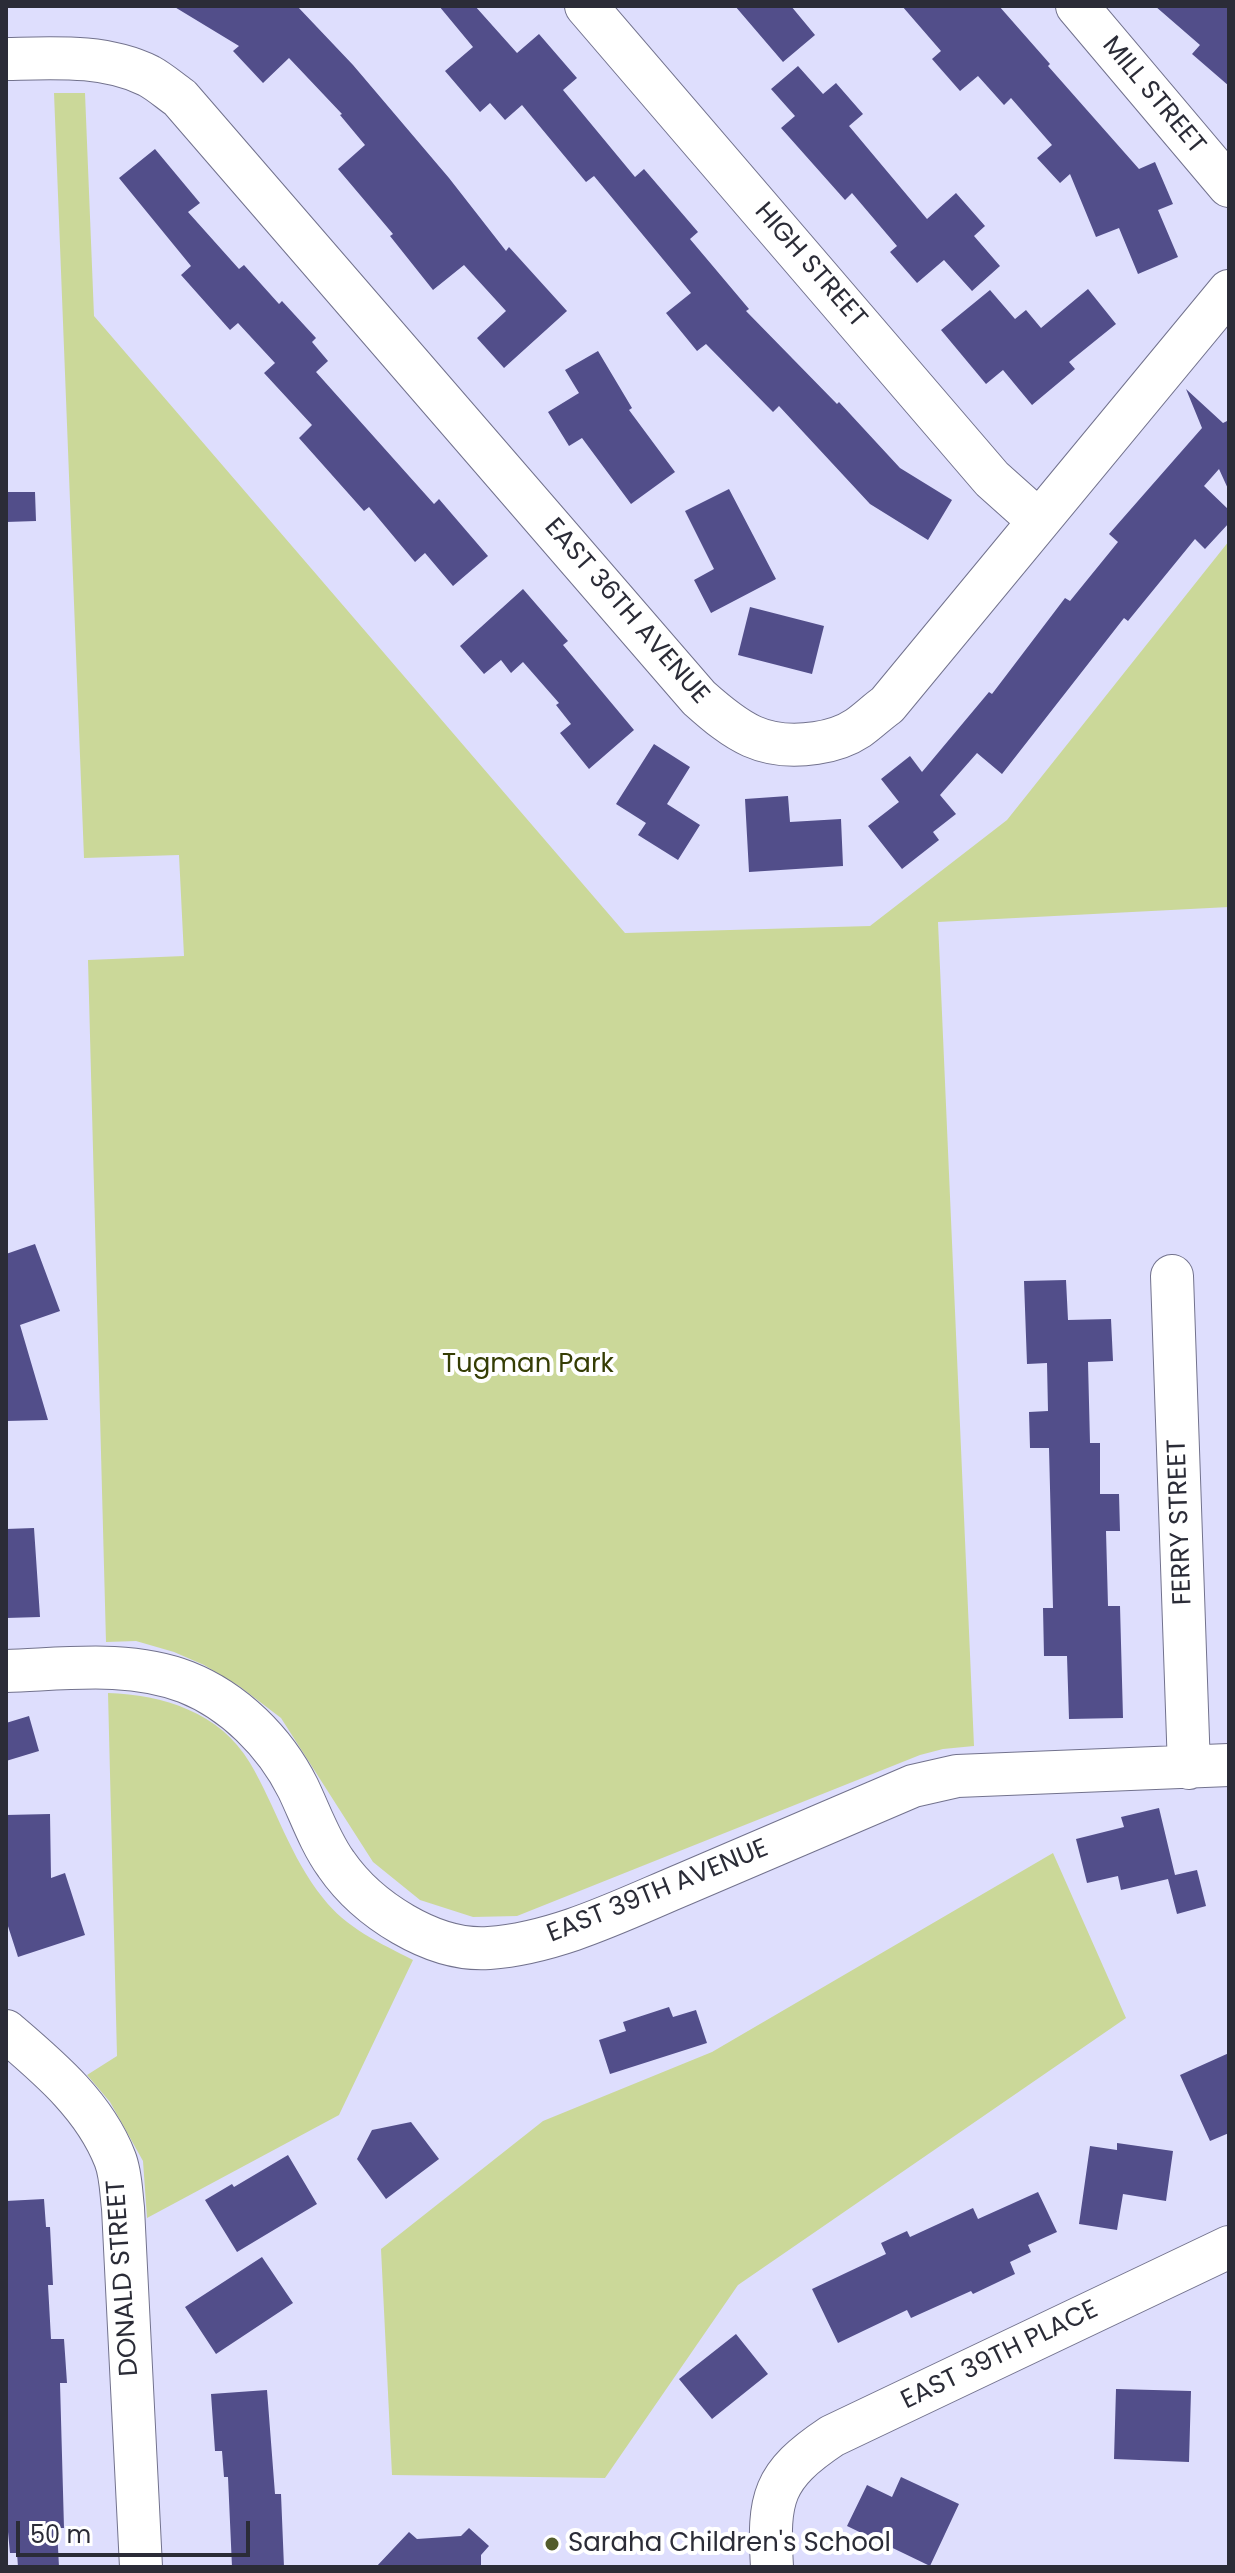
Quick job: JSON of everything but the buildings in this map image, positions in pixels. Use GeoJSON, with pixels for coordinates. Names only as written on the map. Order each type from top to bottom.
{"type":"FeatureCollection","features":[{"type":"Feature","properties":{"kind":"street","name":"HIGH STREET"},"geometry":{"type":"LineString","coordinates":[[586,6],[992,479],[1039,521]]}},
{"type":"Feature","properties":{"kind":"street","name":"MILL STREET"},"geometry":{"type":"LineString","coordinates":[[1077,6],[1229,186]]}},
{"type":"Feature","properties":{"kind":"street","name":"EAST 36TH AVENUE"},"geometry":{"type":"LineString","coordinates":[[6,59],[69,58],[110,62],[148,76],[180,98],[699,698],[729,724],[761,740],[792,747],[826,741],[856,730],[887,705],[1229,291]]}},
{"type":"Feature","properties":{"kind":"street","name":"FERRY STREET"},"geometry":{"type":"LineString","coordinates":[[1172,1276],[1209,1767]]}},
{"type":"Feature","properties":{"kind":"street","name":"EAST 39TH AVENUE"},"geometry":{"type":"LineString","coordinates":[[6,1671],[149,1670],[188,1683],[230,1706],[266,1740],[296,1784],[334,1863],[359,1892],[398,1923],[436,1941],[486,1948],[533,1942],[611,1915],[913,1786],[957,1776],[1209,1767]]}},
{"type":"Feature","properties":{"kind":"street","name":"DONALD STREET"},"geometry":{"type":"LineString","coordinates":[[6,2031],[54,2072],[97,2123],[116,2161],[123,2208],[141,2567]]}},
{"type":"Feature","properties":{"kind":"street","name":"EAST 39TH PLACE"},"geometry":{"type":"LineString","coordinates":[[772,2567],[770,2527],[780,2480],[803,2455],[832,2436],[1229,2247]]}},
{"type":"Feature","properties":{"kind":"green space","name":"Tugman Park"},"geometry":{"type":"Polygon","coordinates":[[[54,93],[85,93],[94,316],[625,933],[870,926],[1007,820],[1229,541],[1229,907],[938,922],[974,1746],[920,1755],[517,1916],[473,1917],[420,1900],[373,1862],[281,1718],[239,1686],[174,1652],[136,1641],[106,1642],[88,960],[184,956],[179,855],[84,858],[54,93]]]}},
{"type":"Feature","properties":{"kind":"green space"},"geometry":{"type":"Polygon","coordinates":[[[108,1693],[129,1694],[169,1703],[206,1719],[223,1731],[238,1745],[250,1763],[301,1866],[332,1909],[376,1941],[413,1960],[339,2115],[147,2218],[143,2161],[110,2102],[87,2075],[117,2056],[108,1693]]]}},
{"type":"Feature","properties":{"kind":"green space"},"geometry":{"type":"Polygon","coordinates":[[[1053,1853],[1126,2018],[738,2285],[605,2478],[392,2475],[381,2249],[543,2121],[712,2052],[1053,1853]]]}},
{"type":"Feature","properties":{"kind":"place","name":"Saraha Children's School"},"geometry":{"type":"Point","coordinates":[552,2544]}}]}
